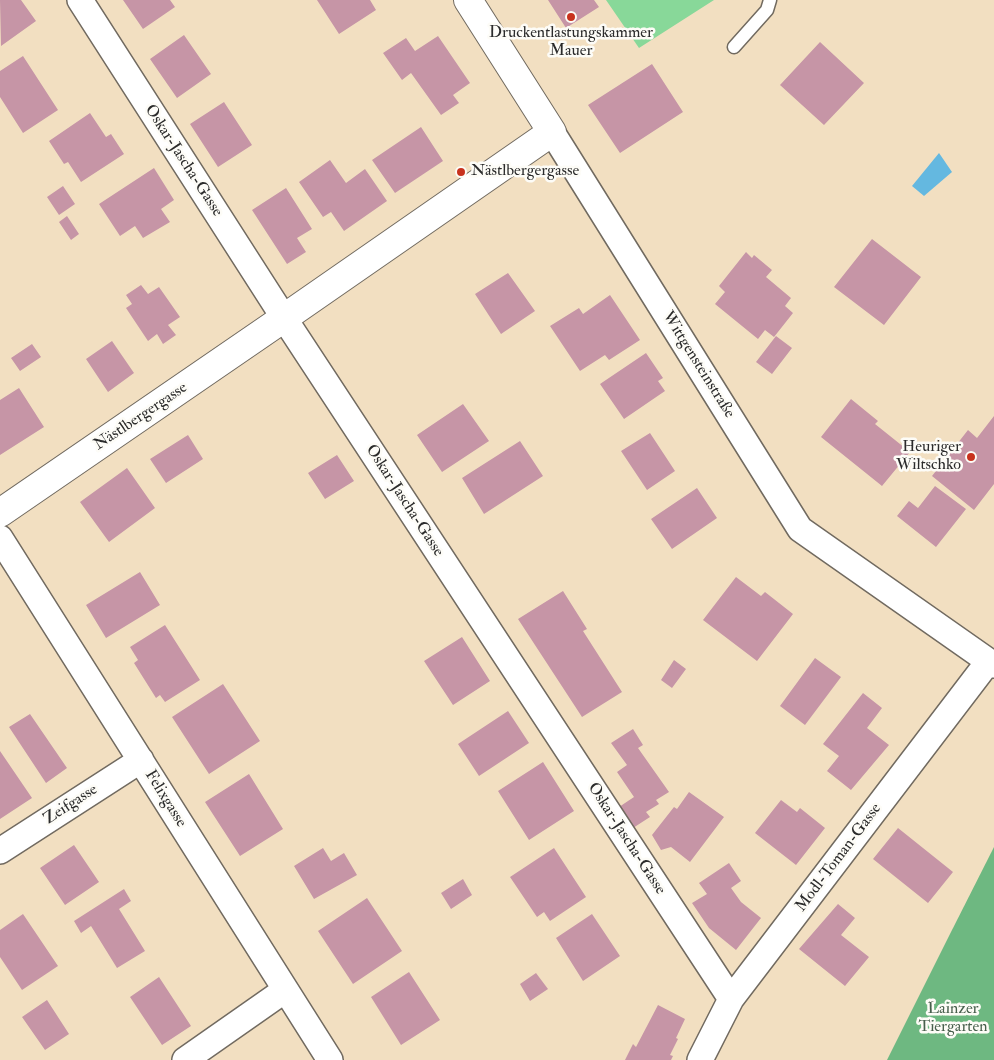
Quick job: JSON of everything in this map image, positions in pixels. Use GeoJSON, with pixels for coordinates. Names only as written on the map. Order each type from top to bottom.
{"type":"FeatureCollection","features":[{"type":"Feature","properties":{"kind":"street","name":"Oskar-Jascha-Gasse"},"geometry":{"type":"LineString","coordinates":[[80,0],[284,318],[731,999]]}},
{"type":"Feature","properties":{"kind":"street","name":"Wittgensteinstraße"},"geometry":{"type":"LineString","coordinates":[[468,0],[800,529],[991,663]]}},
{"type":"Feature","properties":{"kind":"street","name":"Nästlbergergasse"},"geometry":{"type":"LineString","coordinates":[[0,513],[552,132]]}},
{"type":"Feature","properties":{"kind":"street","name":"Felixgasse"},"geometry":{"type":"LineString","coordinates":[[0,538],[330,1060]]}},
{"type":"Feature","properties":{"kind":"street","name":"Modl-Toman-Gasse"},"geometry":{"type":"LineString","coordinates":[[700,1060],[731,999],[991,663]]}},
{"type":"Feature","properties":{"kind":"street","name":"Zeifgasse"},"geometry":{"type":"LineString","coordinates":[[0,851],[141,760]]}},
{"type":"Feature","properties":{"kind":"street"},"geometry":{"type":"LineString","coordinates":[[185,1060],[285,990]]}},
{"type":"Feature","properties":{"kind":"lane"},"geometry":{"type":"LineString","coordinates":[[734,47],[767,10],[770,0]]}},
{"type":"Feature","properties":{"kind":"green space"},"geometry":{"type":"Polygon","coordinates":[[[606,0],[714,0],[639,48],[606,0]]]}},
{"type":"Feature","properties":{"kind":"green space","name":"Lainzer Tiergarten"},"geometry":{"type":"Polygon","coordinates":[[[994,847],[994,1060],[887,1060],[950,934],[994,847]]]}},
{"type":"Feature","properties":{"kind":"water"},"geometry":{"type":"Polygon","coordinates":[[[939,153],[952,172],[924,196],[912,186],[939,153]]]}},
{"type":"Feature","properties":{"kind":"building"},"geometry":{"type":"Polygon","coordinates":[[[0,0],[21,0],[36,21],[1,46],[0,0]]]}},
{"type":"Feature","properties":{"kind":"building"},"geometry":{"type":"Polygon","coordinates":[[[123,0],[170,0],[175,7],[143,29],[123,0]]]}},
{"type":"Feature","properties":{"kind":"building"},"geometry":{"type":"Polygon","coordinates":[[[317,0],[370,0],[376,10],[339,34],[317,0]]]}},
{"type":"Feature","properties":{"kind":"building","name":"Druckentlastungskammer Mauer"},"geometry":{"type":"Polygon","coordinates":[[[548,0],[594,0],[599,7],[566,28],[548,0]]]}},
{"type":"Feature","properties":{"kind":"building"},"geometry":{"type":"Polygon","coordinates":[[[184,35],[211,74],[177,98],[150,59],[184,35]]]}},
{"type":"Feature","properties":{"kind":"building"},"geometry":{"type":"Polygon","coordinates":[[[438,36],[470,83],[453,95],[459,103],[441,115],[411,73],[402,80],[383,53],[406,38],[415,51],[438,36]]]}},
{"type":"Feature","properties":{"kind":"building"},"geometry":{"type":"Polygon","coordinates":[[[820,42],[864,83],[824,125],[780,85],[820,42]]]}},
{"type":"Feature","properties":{"kind":"building"},"geometry":{"type":"Polygon","coordinates":[[[23,56],[58,110],[23,133],[0,97],[0,71],[23,56]]]}},
{"type":"Feature","properties":{"kind":"building"},"geometry":{"type":"Polygon","coordinates":[[[652,64],[683,112],[620,153],[588,105],[652,64]]]}},
{"type":"Feature","properties":{"kind":"building"},"geometry":{"type":"Polygon","coordinates":[[[224,102],[252,145],[218,167],[190,124],[224,102]]]}},
{"type":"Feature","properties":{"kind":"building"},"geometry":{"type":"Polygon","coordinates":[[[90,113],[106,137],[111,134],[124,154],[81,182],[68,162],[64,164],[49,141],[90,113]]]}},
{"type":"Feature","properties":{"kind":"building"},"geometry":{"type":"Polygon","coordinates":[[[421,127],[443,161],[395,193],[372,160],[421,127]]]}},
{"type":"Feature","properties":{"kind":"building"},"geometry":{"type":"Polygon","coordinates":[[[330,160],[346,183],[365,169],[387,201],[344,231],[331,212],[323,217],[299,182],[330,160]]]}},
{"type":"Feature","properties":{"kind":"building"},"geometry":{"type":"Polygon","coordinates":[[[154,168],[174,200],[161,209],[170,222],[143,238],[135,226],[120,236],[99,204],[154,168]]]}},
{"type":"Feature","properties":{"kind":"building"},"geometry":{"type":"Polygon","coordinates":[[[63,186],[75,204],[59,215],[47,197],[63,186]]]}},
{"type":"Feature","properties":{"kind":"building"},"geometry":{"type":"Polygon","coordinates":[[[286,188],[312,229],[297,238],[306,252],[287,264],[252,210],[286,188]]]}},
{"type":"Feature","properties":{"kind":"building"},"geometry":{"type":"Polygon","coordinates":[[[67,216],[79,234],[71,240],[59,222],[67,216]]]}},
{"type":"Feature","properties":{"kind":"building"},"geometry":{"type":"Polygon","coordinates":[[[872,239],[921,277],[884,325],[834,287],[872,239]]]}},
{"type":"Feature","properties":{"kind":"building"},"geometry":{"type":"Polygon","coordinates":[[[746,252],[752,258],[754,255],[772,270],[766,277],[791,298],[785,306],[793,313],[774,337],[765,330],[758,339],[715,304],[725,292],[719,286],[746,252]]]}},
{"type":"Feature","properties":{"kind":"building"},"geometry":{"type":"Polygon","coordinates":[[[508,273],[535,311],[501,334],[475,294],[508,273]]]}},
{"type":"Feature","properties":{"kind":"building"},"geometry":{"type":"Polygon","coordinates":[[[141,285],[148,294],[159,287],[180,317],[168,325],[176,335],[163,344],[157,334],[148,341],[126,308],[132,304],[126,295],[141,285]]]}},
{"type":"Feature","properties":{"kind":"building"},"geometry":{"type":"Polygon","coordinates":[[[610,295],[640,340],[609,360],[605,355],[580,371],[550,326],[579,308],[583,314],[610,295]]]}},
{"type":"Feature","properties":{"kind":"building"},"geometry":{"type":"Polygon","coordinates":[[[776,336],[792,348],[772,374],[756,362],[776,336]]]}},
{"type":"Feature","properties":{"kind":"building"},"geometry":{"type":"Polygon","coordinates":[[[112,341],[134,373],[108,392],[86,359],[112,341]]]}},
{"type":"Feature","properties":{"kind":"building"},"geometry":{"type":"Polygon","coordinates":[[[32,344],[41,357],[20,371],[11,358],[32,344]]]}},
{"type":"Feature","properties":{"kind":"building"},"geometry":{"type":"Polygon","coordinates":[[[646,353],[663,378],[658,381],[665,391],[624,419],[600,384],[646,353]]]}},
{"type":"Feature","properties":{"kind":"building"},"geometry":{"type":"Polygon","coordinates":[[[19,388],[44,427],[0,455],[0,400],[19,388]]]}},
{"type":"Feature","properties":{"kind":"building"},"geometry":{"type":"Polygon","coordinates":[[[851,399],[878,421],[875,424],[910,452],[882,486],[821,437],[851,399]]]}},
{"type":"Feature","properties":{"kind":"building"},"geometry":{"type":"Polygon","coordinates":[[[463,404],[489,441],[442,472],[417,435],[463,404]]]}},
{"type":"Feature","properties":{"kind":"building","name":"Heuriger Wiltschko"},"geometry":{"type":"Polygon","coordinates":[[[994,416],[994,484],[974,510],[932,476],[968,430],[977,438],[994,416]]]}},
{"type":"Feature","properties":{"kind":"building"},"geometry":{"type":"Polygon","coordinates":[[[650,433],[675,471],[647,490],[621,451],[650,433]]]}},
{"type":"Feature","properties":{"kind":"building"},"geometry":{"type":"Polygon","coordinates":[[[188,435],[203,459],[166,483],[150,459],[188,435]]]}},
{"type":"Feature","properties":{"kind":"building"},"geometry":{"type":"Polygon","coordinates":[[[520,441],[543,476],[484,514],[462,478],[520,441]]]}},
{"type":"Feature","properties":{"kind":"building"},"geometry":{"type":"Polygon","coordinates":[[[337,455],[354,481],[325,499],[308,473],[337,455]]]}},
{"type":"Feature","properties":{"kind":"building"},"geometry":{"type":"Polygon","coordinates":[[[127,468],[155,508],[109,542],[80,502],[127,468]]]}},
{"type":"Feature","properties":{"kind":"building"},"geometry":{"type":"Polygon","coordinates":[[[935,486],[966,509],[936,547],[897,516],[909,501],[918,508],[935,486]]]}},
{"type":"Feature","properties":{"kind":"building"},"geometry":{"type":"Polygon","coordinates":[[[697,488],[717,518],[672,549],[651,519],[697,488]]]}},
{"type":"Feature","properties":{"kind":"building"},"geometry":{"type":"Polygon","coordinates":[[[140,572],[160,605],[106,638],[86,605],[140,572]]]}},
{"type":"Feature","properties":{"kind":"building"},"geometry":{"type":"Polygon","coordinates":[[[736,577],[761,596],[765,592],[793,614],[757,661],[703,620],[736,577]]]}},
{"type":"Feature","properties":{"kind":"building"},"geometry":{"type":"Polygon","coordinates":[[[563,591],[587,629],[583,631],[622,692],[582,717],[518,619],[563,591]]]}},
{"type":"Feature","properties":{"kind":"building"},"geometry":{"type":"Polygon","coordinates":[[[165,625],[200,680],[165,702],[160,695],[156,698],[134,663],[138,660],[130,647],[165,625]]]}},
{"type":"Feature","properties":{"kind":"building"},"geometry":{"type":"Polygon","coordinates":[[[462,637],[490,681],[453,705],[424,661],[462,637]]]}},
{"type":"Feature","properties":{"kind":"building"},"geometry":{"type":"Polygon","coordinates":[[[815,658],[841,677],[805,725],[780,706],[815,658]]]}},
{"type":"Feature","properties":{"kind":"building"},"geometry":{"type":"Polygon","coordinates":[[[674,660],[686,669],[672,688],[661,680],[674,660]]]}},
{"type":"Feature","properties":{"kind":"building"},"geometry":{"type":"Polygon","coordinates":[[[223,684],[260,741],[209,774],[172,717],[223,684]]]}},
{"type":"Feature","properties":{"kind":"building"},"geometry":{"type":"Polygon","coordinates":[[[863,693],[882,708],[867,728],[889,745],[851,790],[827,771],[839,756],[823,744],[863,693]]]}},
{"type":"Feature","properties":{"kind":"building"},"geometry":{"type":"Polygon","coordinates":[[[508,711],[529,743],[479,776],[458,744],[508,711]]]}},
{"type":"Feature","properties":{"kind":"building"},"geometry":{"type":"Polygon","coordinates":[[[30,714],[67,768],[46,783],[9,727],[30,714]]]}},
{"type":"Feature","properties":{"kind":"building"},"geometry":{"type":"Polygon","coordinates":[[[633,729],[643,745],[638,748],[669,792],[656,800],[659,804],[646,812],[650,817],[633,828],[619,807],[634,797],[617,772],[627,765],[611,743],[633,729]]]}},
{"type":"Feature","properties":{"kind":"building"},"geometry":{"type":"Polygon","coordinates":[[[0,751],[32,798],[0,819],[0,751]]]}},
{"type":"Feature","properties":{"kind":"building"},"geometry":{"type":"Polygon","coordinates":[[[543,762],[574,811],[529,840],[498,791],[543,762]]]}},
{"type":"Feature","properties":{"kind":"building"},"geometry":{"type":"Polygon","coordinates":[[[249,774],[283,829],[240,856],[205,802],[249,774]]]}},
{"type":"Feature","properties":{"kind":"building"},"geometry":{"type":"Polygon","coordinates":[[[689,792],[724,817],[690,862],[671,847],[661,850],[652,835],[674,807],[677,809],[689,792]]]}},
{"type":"Feature","properties":{"kind":"building"},"geometry":{"type":"Polygon","coordinates":[[[781,800],[797,812],[800,808],[825,828],[796,865],[755,833],[781,800]]]}},
{"type":"Feature","properties":{"kind":"building"},"geometry":{"type":"Polygon","coordinates":[[[898,828],[953,872],[928,903],[873,859],[898,828]]]}},
{"type":"Feature","properties":{"kind":"building"},"geometry":{"type":"Polygon","coordinates":[[[74,845],[99,882],[65,905],[40,868],[74,845]]]}},
{"type":"Feature","properties":{"kind":"building"},"geometry":{"type":"Polygon","coordinates":[[[323,848],[331,861],[344,853],[357,875],[314,899],[294,866],[323,848]]]}},
{"type":"Feature","properties":{"kind":"building"},"geometry":{"type":"Polygon","coordinates":[[[554,848],[586,897],[550,921],[544,912],[537,917],[510,877],[554,848]]]}},
{"type":"Feature","properties":{"kind":"building"},"geometry":{"type":"Polygon","coordinates":[[[729,863],[741,881],[731,888],[741,902],[761,918],[736,950],[709,928],[692,903],[707,894],[699,883],[729,863]]]}},
{"type":"Feature","properties":{"kind":"building"},"geometry":{"type":"Polygon","coordinates":[[[463,879],[472,895],[451,909],[441,893],[463,879]]]}},
{"type":"Feature","properties":{"kind":"building"},"geometry":{"type":"Polygon","coordinates":[[[124,889],[131,901],[119,909],[145,951],[117,968],[91,926],[81,933],[74,921],[124,889]]]}},
{"type":"Feature","properties":{"kind":"building"},"geometry":{"type":"Polygon","coordinates":[[[367,898],[402,951],[353,984],[318,931],[367,898]]]}},
{"type":"Feature","properties":{"kind":"building"},"geometry":{"type":"Polygon","coordinates":[[[838,904],[855,918],[841,935],[869,957],[845,986],[799,949],[838,904]]]}},
{"type":"Feature","properties":{"kind":"building"},"geometry":{"type":"Polygon","coordinates":[[[23,914],[58,966],[22,990],[0,957],[0,930],[23,914]]]}},
{"type":"Feature","properties":{"kind":"building"},"geometry":{"type":"Polygon","coordinates":[[[592,914],[620,956],[583,981],[556,938],[592,914]]]}},
{"type":"Feature","properties":{"kind":"building"},"geometry":{"type":"Polygon","coordinates":[[[409,972],[440,1020],[401,1045],[371,997],[409,972]]]}},
{"type":"Feature","properties":{"kind":"building"},"geometry":{"type":"Polygon","coordinates":[[[536,973],[548,989],[530,1001],[520,984],[536,973]]]}},
{"type":"Feature","properties":{"kind":"building"},"geometry":{"type":"Polygon","coordinates":[[[159,977],[191,1026],[162,1045],[130,997],[159,977]]]}},
{"type":"Feature","properties":{"kind":"building"},"geometry":{"type":"Polygon","coordinates":[[[47,1000],[69,1034],[45,1050],[22,1017],[47,1000]]]}},
{"type":"Feature","properties":{"kind":"building"},"geometry":{"type":"Polygon","coordinates":[[[658,1005],[685,1019],[670,1055],[673,1056],[671,1060],[625,1060],[633,1044],[636,1047],[658,1005]]]}},
{"type":"Feature","properties":{"kind":"place","name":"Druckentlastungskammer Mauer"},"geometry":{"type":"Point","coordinates":[571,17]}},
{"type":"Feature","properties":{"kind":"place","name":"Nästlbergergasse"},"geometry":{"type":"Point","coordinates":[461,172]}},
{"type":"Feature","properties":{"kind":"place","name":"Heuriger Wiltschko"},"geometry":{"type":"Point","coordinates":[971,457]}}]}
